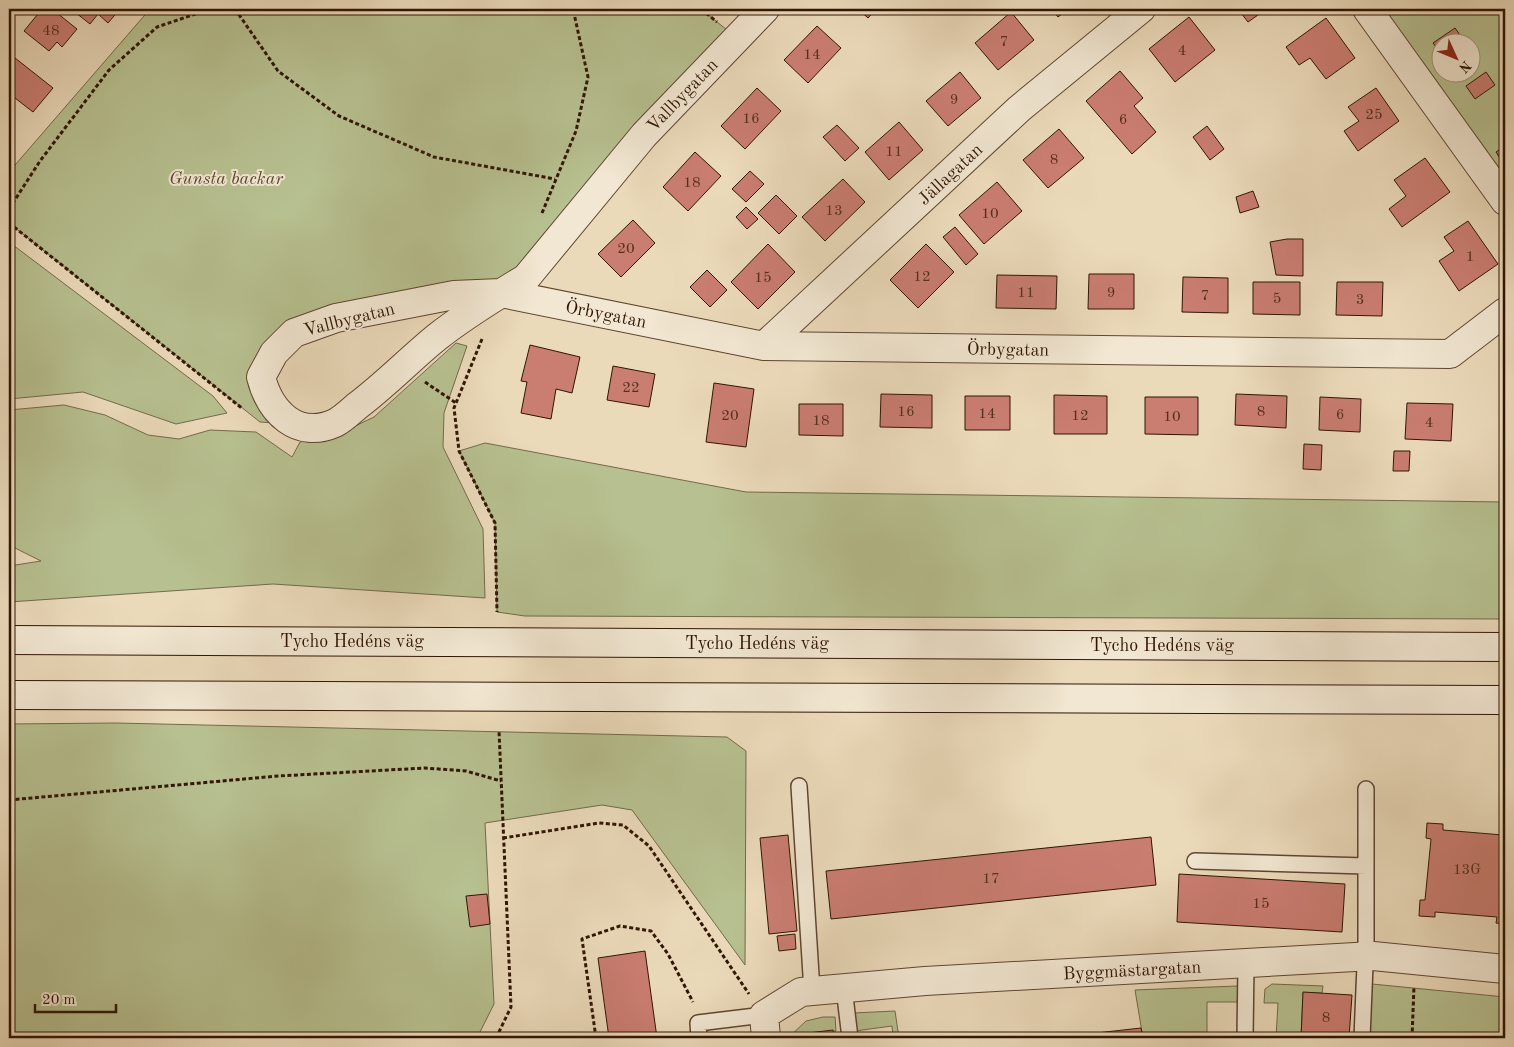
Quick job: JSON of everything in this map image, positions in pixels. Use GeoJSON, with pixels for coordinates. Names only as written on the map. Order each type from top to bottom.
{"type":"FeatureCollection","features":[{"type":"Feature","properties":{"kind":"street","name":"Vallbygatan"},"geometry":{"type":"LineString","coordinates":[[501,293],[454,295],[336,318],[294,333],[274,353],[261,377],[264,390],[274,406],[291,424],[313,428],[336,422],[403,368],[438,336],[526,278],[644,135],[765,9]]}},
{"type":"Feature","properties":{"kind":"street","name":"Jällagatan"},"geometry":{"type":"LineString","coordinates":[[764,346],[1019,109],[1141,9]]}},
{"type":"Feature","properties":{"kind":"street"},"geometry":{"type":"LineString","coordinates":[[1368,9],[1505,201]]}},
{"type":"Feature","properties":{"kind":"street","name":"Örbygatan"},"geometry":{"type":"LineString","coordinates":[[501,293],[764,346],[1450,354],[1505,312]]}},
{"type":"Feature","properties":{"kind":"street","name":"Tycho Hedéns väg"},"geometry":{"type":"LineString","coordinates":[[9,640],[1505,647]]}},
{"type":"Feature","properties":{"kind":"street"},"geometry":{"type":"LineString","coordinates":[[9,695],[1505,700]]}},
{"type":"Feature","properties":{"kind":"street","name":"Byggmästargatan"},"geometry":{"type":"LineString","coordinates":[[760,1016],[801,992],[925,981],[1366,956],[1505,969]]}},
{"type":"Feature","properties":{"kind":"lane"},"geometry":{"type":"LineString","coordinates":[[799,786],[812,991]]}},
{"type":"Feature","properties":{"kind":"lane"},"geometry":{"type":"LineString","coordinates":[[1362,1038],[1366,956],[1366,789]]}},
{"type":"Feature","properties":{"kind":"lane"},"geometry":{"type":"LineString","coordinates":[[1195,861],[1366,866]]}},
{"type":"Feature","properties":{"kind":"lane"},"geometry":{"type":"LineString","coordinates":[[1245,1038],[1246,964]]}},
{"type":"Feature","properties":{"kind":"lane"},"geometry":{"type":"LineString","coordinates":[[844,988],[850,1038]]}},
{"type":"Feature","properties":{"kind":"lane"},"geometry":{"type":"LineString","coordinates":[[699,1038],[698,1024],[760,1016]]}},
{"type":"Feature","properties":{"kind":"path"},"geometry":{"type":"LineString","coordinates":[[9,209],[40,161],[109,70],[157,27],[210,9]]}},
{"type":"Feature","properties":{"kind":"path"},"geometry":{"type":"LineString","coordinates":[[235,9],[278,70],[338,116],[434,157],[555,178]]}},
{"type":"Feature","properties":{"kind":"path"},"geometry":{"type":"LineString","coordinates":[[540,219],[576,130],[588,77],[573,9]]}},
{"type":"Feature","properties":{"kind":"path"},"geometry":{"type":"LineString","coordinates":[[9,223],[246,411]]}},
{"type":"Feature","properties":{"kind":"path"},"geometry":{"type":"LineString","coordinates":[[482,338],[454,408],[459,451],[495,523],[497,612]]}},
{"type":"Feature","properties":{"kind":"path"},"geometry":{"type":"LineString","coordinates":[[403,368],[456,403]]}},
{"type":"Feature","properties":{"kind":"path"},"geometry":{"type":"LineString","coordinates":[[496,1038],[511,1007],[499,731]]}},
{"type":"Feature","properties":{"kind":"path"},"geometry":{"type":"LineString","coordinates":[[9,800],[278,776],[424,768],[466,772],[501,781]]}},
{"type":"Feature","properties":{"kind":"path"},"geometry":{"type":"LineString","coordinates":[[503,838],[599,823],[623,824],[649,846],[760,1016]]}},
{"type":"Feature","properties":{"kind":"path"},"geometry":{"type":"LineString","coordinates":[[596,1038],[582,939],[620,926],[651,930],[668,954],[693,1002],[702,1001]]}},
{"type":"Feature","properties":{"kind":"path"},"geometry":{"type":"LineString","coordinates":[[740,996],[760,1016]]}},
{"type":"Feature","properties":{"kind":"green space","name":"Gunsta backar"},"geometry":{"type":"Polygon","coordinates":[[[150,9],[701,9],[737,38],[526,278],[294,333],[261,377],[291,424],[260,422],[9,223],[9,172],[150,9]]]}},
{"type":"Feature","properties":{"kind":"green space"},"geometry":{"type":"Polygon","coordinates":[[[1367,9],[1505,9],[1505,201],[1367,9]]]}},
{"type":"Feature","properties":{"kind":"green space"},"geometry":{"type":"Polygon","coordinates":[[[9,242],[213,396],[227,413],[176,424],[83,392],[9,399],[9,242]]]}},
{"type":"Feature","properties":{"kind":"green space"},"geometry":{"type":"Polygon","coordinates":[[[456,343],[467,346],[444,413],[443,447],[483,529],[485,598],[273,584],[9,602],[9,566],[41,561],[9,545],[9,410],[64,405],[105,415],[148,435],[179,439],[210,430],[256,432],[292,457],[300,442],[330,438],[374,417],[456,343]]]}},
{"type":"Feature","properties":{"kind":"green space"},"geometry":{"type":"Polygon","coordinates":[[[485,443],[746,492],[1505,502],[1505,619],[525,616],[497,612],[495,523],[459,451],[485,443]]]}},
{"type":"Feature","properties":{"kind":"green space"},"geometry":{"type":"Polygon","coordinates":[[[116,723],[727,737],[746,751],[745,965],[632,810],[602,805],[485,823],[494,1004],[477,1038],[9,1038],[9,724],[116,723]]]}},
{"type":"Feature","properties":{"kind":"green space"},"geometry":{"type":"Polygon","coordinates":[[[1272,984],[1323,986],[1322,993],[1303,993],[1301,1038],[1276,1038],[1278,1003],[1264,1003],[1265,989],[1272,984]]]}},
{"type":"Feature","properties":{"kind":"green space"},"geometry":{"type":"Polygon","coordinates":[[[1372,984],[1505,997],[1505,1038],[1369,1038],[1372,984]]]}},
{"type":"Feature","properties":{"kind":"green space"},"geometry":{"type":"Polygon","coordinates":[[[1237,986],[1239,991],[1237,1002],[1207,1002],[1207,1038],[1143,1038],[1135,990],[1237,986]]]}},
{"type":"Feature","properties":{"kind":"green space"},"geometry":{"type":"Polygon","coordinates":[[[895,1011],[899,1038],[893,1038],[892,1026],[855,1031],[853,1013],[895,1011]]]}},
{"type":"Feature","properties":{"kind":"green space"},"geometry":{"type":"Polygon","coordinates":[[[823,1017],[835,1017],[836,1031],[808,1033],[808,1038],[788,1038],[806,1021],[823,1017]]]}},
{"type":"Feature","properties":{"kind":"building"},"geometry":{"type":"Polygon","coordinates":[[[42,9],[52,9],[77,29],[62,47],[57,42],[49,51],[24,31],[42,9]]]}},
{"type":"Feature","properties":{"kind":"building"},"geometry":{"type":"Polygon","coordinates":[[[71,9],[120,9],[108,23],[98,14],[90,24],[71,9]]]}},
{"type":"Feature","properties":{"kind":"building"},"geometry":{"type":"Polygon","coordinates":[[[858,9],[876,9],[868,18],[858,9]]]}},
{"type":"Feature","properties":{"kind":"building"},"geometry":{"type":"Polygon","coordinates":[[[1051,9],[1068,9],[1058,17],[1051,9]]]}},
{"type":"Feature","properties":{"kind":"building"},"geometry":{"type":"Polygon","coordinates":[[[1238,9],[1265,9],[1265,10],[1248,22],[1238,9]]]}},
{"type":"Feature","properties":{"kind":"building"},"geometry":{"type":"Polygon","coordinates":[[[1011,12],[1034,40],[998,70],[975,43],[1011,12]]]}},
{"type":"Feature","properties":{"kind":"building"},"geometry":{"type":"Polygon","coordinates":[[[1189,17],[1215,50],[1175,82],[1149,49],[1189,17]]]}},
{"type":"Feature","properties":{"kind":"building"},"geometry":{"type":"Polygon","coordinates":[[[1326,18],[1355,58],[1326,79],[1310,58],[1299,65],[1286,47],[1326,18]]]}},
{"type":"Feature","properties":{"kind":"building"},"geometry":{"type":"Polygon","coordinates":[[[817,26],[841,48],[808,83],[784,60],[817,26]]]}},
{"type":"Feature","properties":{"kind":"building"},"geometry":{"type":"Polygon","coordinates":[[[1455,28],[1458,32],[1449,32],[1455,28]]]}},
{"type":"Feature","properties":{"kind":"building"},"geometry":{"type":"Polygon","coordinates":[[[10,54],[53,88],[33,112],[15,98],[9,103],[10,54]]]}},
{"type":"Feature","properties":{"kind":"building"},"geometry":{"type":"Polygon","coordinates":[[[1120,71],[1143,98],[1134,106],[1156,132],[1132,154],[1086,101],[1120,71]]]}},
{"type":"Feature","properties":{"kind":"building"},"geometry":{"type":"Polygon","coordinates":[[[960,72],[981,98],[948,126],[926,101],[960,72]]]}},
{"type":"Feature","properties":{"kind":"building"},"geometry":{"type":"Polygon","coordinates":[[[1486,72],[1495,85],[1475,99],[1466,86],[1472,82],[1482,82],[1482,75],[1486,72]]]}},
{"type":"Feature","properties":{"kind":"building"},"geometry":{"type":"Polygon","coordinates":[[[757,88],[781,111],[745,149],[721,126],[757,88]]]}},
{"type":"Feature","properties":{"kind":"building"},"geometry":{"type":"Polygon","coordinates":[[[1376,88],[1399,121],[1358,151],[1344,131],[1359,121],[1348,107],[1376,88]]]}},
{"type":"Feature","properties":{"kind":"building"},"geometry":{"type":"Polygon","coordinates":[[[1505,121],[1505,132],[1500,125],[1505,121]]]}},
{"type":"Feature","properties":{"kind":"building"},"geometry":{"type":"Polygon","coordinates":[[[899,122],[923,150],[889,180],[865,152],[899,122]]]}},
{"type":"Feature","properties":{"kind":"building"},"geometry":{"type":"Polygon","coordinates":[[[837,125],[859,148],[845,161],[823,137],[837,125]]]}},
{"type":"Feature","properties":{"kind":"building"},"geometry":{"type":"Polygon","coordinates":[[[1207,126],[1224,149],[1210,160],[1193,137],[1207,126]]]}},
{"type":"Feature","properties":{"kind":"building"},"geometry":{"type":"Polygon","coordinates":[[[1059,129],[1084,158],[1048,188],[1023,160],[1059,129]]]}},
{"type":"Feature","properties":{"kind":"building"},"geometry":{"type":"Polygon","coordinates":[[[1505,146],[1505,157],[1501,160],[1496,152],[1505,146]]]}},
{"type":"Feature","properties":{"kind":"building"},"geometry":{"type":"Polygon","coordinates":[[[695,152],[721,176],[688,211],[663,187],[695,152]]]}},
{"type":"Feature","properties":{"kind":"building"},"geometry":{"type":"Polygon","coordinates":[[[1425,158],[1450,192],[1402,227],[1389,209],[1406,196],[1394,180],[1425,158]]]}},
{"type":"Feature","properties":{"kind":"building"},"geometry":{"type":"Polygon","coordinates":[[[750,171],[764,184],[746,202],[732,189],[750,171]]]}},
{"type":"Feature","properties":{"kind":"building"},"geometry":{"type":"Polygon","coordinates":[[[843,179],[865,202],[825,241],[802,217],[843,179]]]}},
{"type":"Feature","properties":{"kind":"building"},"geometry":{"type":"Polygon","coordinates":[[[997,182],[1022,211],[984,244],[959,215],[997,182]]]}},
{"type":"Feature","properties":{"kind":"building"},"geometry":{"type":"Polygon","coordinates":[[[1253,191],[1259,207],[1240,213],[1236,197],[1253,191]]]}},
{"type":"Feature","properties":{"kind":"building"},"geometry":{"type":"Polygon","coordinates":[[[776,195],[797,216],[779,234],[758,213],[776,195]]]}},
{"type":"Feature","properties":{"kind":"building"},"geometry":{"type":"Polygon","coordinates":[[[746,207],[758,219],[747,229],[736,217],[746,207]]]}},
{"type":"Feature","properties":{"kind":"building"},"geometry":{"type":"Polygon","coordinates":[[[633,220],[655,243],[621,277],[598,254],[633,220]]]}},
{"type":"Feature","properties":{"kind":"building"},"geometry":{"type":"Polygon","coordinates":[[[1468,221],[1498,264],[1459,291],[1439,261],[1454,251],[1444,237],[1468,221]]]}},
{"type":"Feature","properties":{"kind":"building"},"geometry":{"type":"Polygon","coordinates":[[[955,227],[978,254],[966,265],[943,237],[955,227]]]}},
{"type":"Feature","properties":{"kind":"building"},"geometry":{"type":"Polygon","coordinates":[[[1303,239],[1303,276],[1276,275],[1270,242],[1303,239]]]}},
{"type":"Feature","properties":{"kind":"building"},"geometry":{"type":"Polygon","coordinates":[[[768,244],[795,272],[758,309],[731,282],[768,244]]]}},
{"type":"Feature","properties":{"kind":"building"},"geometry":{"type":"Polygon","coordinates":[[[926,244],[954,272],[918,308],[890,280],[926,244]]]}},
{"type":"Feature","properties":{"kind":"building"},"geometry":{"type":"Polygon","coordinates":[[[707,270],[727,290],[710,307],[690,287],[707,270]]]}},
{"type":"Feature","properties":{"kind":"building"},"geometry":{"type":"Polygon","coordinates":[[[1089,274],[1134,274],[1134,309],[1088,309],[1089,274]]]}},
{"type":"Feature","properties":{"kind":"building"},"geometry":{"type":"Polygon","coordinates":[[[997,275],[1057,276],[1056,309],[996,308],[997,275]]]}},
{"type":"Feature","properties":{"kind":"building"},"geometry":{"type":"Polygon","coordinates":[[[1183,277],[1228,278],[1228,313],[1182,312],[1183,277]]]}},
{"type":"Feature","properties":{"kind":"building"},"geometry":{"type":"Polygon","coordinates":[[[1253,282],[1300,282],[1300,315],[1253,314],[1253,282]]]}},
{"type":"Feature","properties":{"kind":"building"},"geometry":{"type":"Polygon","coordinates":[[[1337,282],[1383,282],[1382,316],[1336,315],[1337,282]]]}},
{"type":"Feature","properties":{"kind":"building"},"geometry":{"type":"Polygon","coordinates":[[[530,345],[580,357],[572,393],[556,389],[551,419],[521,413],[527,382],[521,381],[530,345]]]}},
{"type":"Feature","properties":{"kind":"building"},"geometry":{"type":"Polygon","coordinates":[[[613,366],[655,374],[649,407],[607,400],[613,366]]]}},
{"type":"Feature","properties":{"kind":"building"},"geometry":{"type":"Polygon","coordinates":[[[714,383],[754,389],[746,447],[706,442],[714,383]]]}},
{"type":"Feature","properties":{"kind":"building"},"geometry":{"type":"Polygon","coordinates":[[[881,394],[932,395],[932,428],[880,427],[881,394]]]}},
{"type":"Feature","properties":{"kind":"building"},"geometry":{"type":"Polygon","coordinates":[[[1236,394],[1287,396],[1286,428],[1235,425],[1236,394]]]}},
{"type":"Feature","properties":{"kind":"building"},"geometry":{"type":"Polygon","coordinates":[[[1054,395],[1107,396],[1107,434],[1054,434],[1054,395]]]}},
{"type":"Feature","properties":{"kind":"building"},"geometry":{"type":"Polygon","coordinates":[[[965,396],[1010,396],[1010,430],[965,430],[965,396]]]}},
{"type":"Feature","properties":{"kind":"building"},"geometry":{"type":"Polygon","coordinates":[[[1145,397],[1198,397],[1198,435],[1145,434],[1145,397]]]}},
{"type":"Feature","properties":{"kind":"building"},"geometry":{"type":"Polygon","coordinates":[[[1320,397],[1361,399],[1360,432],[1319,430],[1320,397]]]}},
{"type":"Feature","properties":{"kind":"building"},"geometry":{"type":"Polygon","coordinates":[[[1407,403],[1453,404],[1451,441],[1405,439],[1407,403]]]}},
{"type":"Feature","properties":{"kind":"building"},"geometry":{"type":"Polygon","coordinates":[[[799,404],[843,404],[843,436],[799,435],[799,404]]]}},
{"type":"Feature","properties":{"kind":"building"},"geometry":{"type":"Polygon","coordinates":[[[1304,444],[1322,445],[1321,470],[1303,469],[1304,444]]]}},
{"type":"Feature","properties":{"kind":"building"},"geometry":{"type":"Polygon","coordinates":[[[1394,451],[1410,451],[1409,471],[1393,471],[1394,451]]]}},
{"type":"Feature","properties":{"kind":"building"},"geometry":{"type":"Polygon","coordinates":[[[1427,823],[1443,824],[1443,830],[1503,835],[1505,830],[1505,924],[1496,923],[1497,917],[1435,912],[1435,917],[1419,916],[1420,900],[1425,900],[1431,839],[1426,838],[1427,823]]]}},
{"type":"Feature","properties":{"kind":"building"},"geometry":{"type":"Polygon","coordinates":[[[788,835],[797,931],[769,934],[760,838],[788,835]]]}},
{"type":"Feature","properties":{"kind":"building"},"geometry":{"type":"Polygon","coordinates":[[[1151,837],[1156,885],[831,919],[826,871],[1151,837]]]}},
{"type":"Feature","properties":{"kind":"building"},"geometry":{"type":"Polygon","coordinates":[[[1179,874],[1345,884],[1342,932],[1177,922],[1179,874]]]}},
{"type":"Feature","properties":{"kind":"building"},"geometry":{"type":"Polygon","coordinates":[[[487,894],[490,924],[470,927],[466,896],[487,894]]]}},
{"type":"Feature","properties":{"kind":"building"},"geometry":{"type":"Polygon","coordinates":[[[795,934],[796,949],[779,951],[777,936],[795,934]]]}},
{"type":"Feature","properties":{"kind":"building"},"geometry":{"type":"Polygon","coordinates":[[[645,951],[657,1038],[609,1038],[598,958],[645,951]]]}},
{"type":"Feature","properties":{"kind":"building"},"geometry":{"type":"Polygon","coordinates":[[[1303,992],[1352,995],[1349,1038],[1301,1038],[1303,992]]]}},
{"type":"Feature","properties":{"kind":"building"},"geometry":{"type":"Polygon","coordinates":[[[1141,1028],[1143,1038],[1052,1038],[1141,1028]]]}},
{"type":"Feature","properties":{"kind":"building"},"geometry":{"type":"Polygon","coordinates":[[[833,1030],[834,1038],[808,1038],[808,1033],[833,1030]]]}}]}
